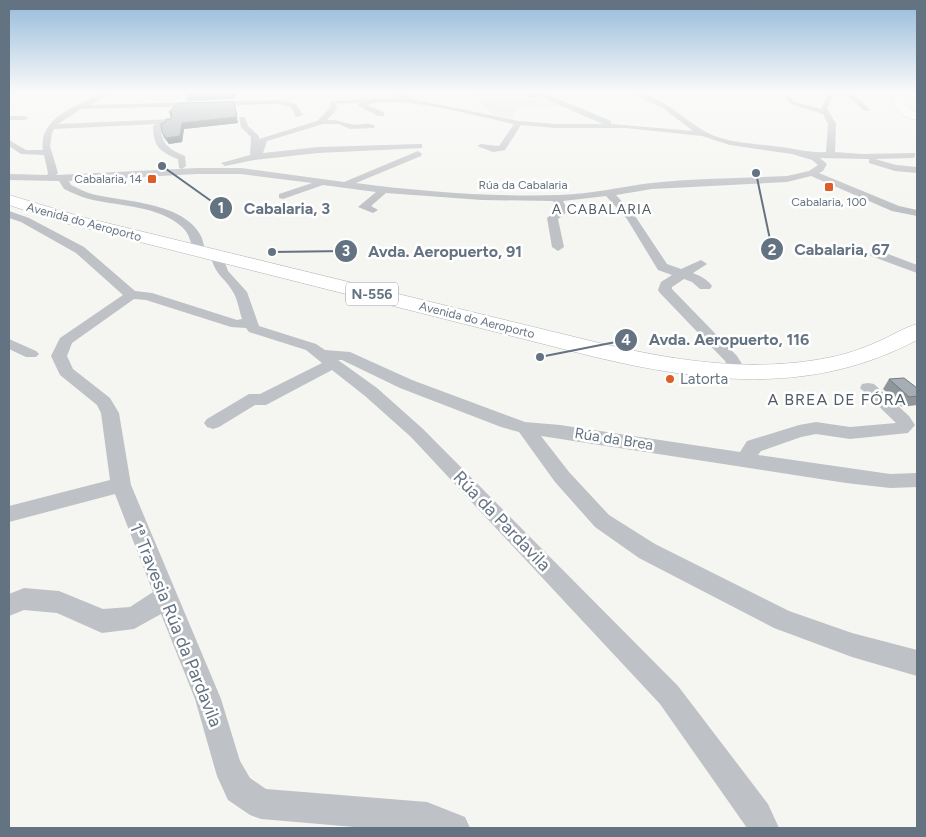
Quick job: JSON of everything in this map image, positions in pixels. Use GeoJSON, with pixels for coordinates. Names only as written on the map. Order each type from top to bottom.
{"type":"FeatureCollection","features":[{"type":"Feature","properties":{"kind":"main road","name":"Avenida do Aeroporto"},"geometry":{"type":"LineString","coordinates":[[9,200],[38,211],[617,355],[682,367],[739,372],[792,371],[838,364],[874,353],[917,331]]}},
{"type":"Feature","properties":{"kind":"street"},"geometry":{"type":"LineString","coordinates":[[48,179],[53,173],[45,141],[49,131]]}},
{"type":"Feature","properties":{"kind":"street"},"geometry":{"type":"LineString","coordinates":[[157,131],[157,139],[168,152],[182,158],[182,166]]}},
{"type":"Feature","properties":{"kind":"street"},"geometry":{"type":"LineString","coordinates":[[250,131],[255,136],[254,157]]}},
{"type":"Feature","properties":{"kind":"street"},"geometry":{"type":"LineString","coordinates":[[254,157],[259,153],[261,141],[291,131]]}},
{"type":"Feature","properties":{"kind":"street"},"geometry":{"type":"LineString","coordinates":[[481,146],[493,149],[502,148],[513,131]]}},
{"type":"Feature","properties":{"kind":"street"},"geometry":{"type":"LineString","coordinates":[[669,131],[697,134],[730,143],[810,156],[830,154],[855,157],[895,168],[917,170]]}},
{"type":"Feature","properties":{"kind":"street"},"geometry":{"type":"LineString","coordinates":[[694,131],[697,134]]}},
{"type":"Feature","properties":{"kind":"street"},"geometry":{"type":"LineString","coordinates":[[830,154],[832,131]]}},
{"type":"Feature","properties":{"kind":"street"},"geometry":{"type":"LineString","coordinates":[[647,137],[684,141],[697,134]]}},
{"type":"Feature","properties":{"kind":"street"},"geometry":{"type":"LineString","coordinates":[[9,142],[24,152],[48,153]]}},
{"type":"Feature","properties":{"kind":"street"},"geometry":{"type":"LineString","coordinates":[[138,174],[150,170],[240,161],[254,157],[318,150],[419,150],[343,185]]}},
{"type":"Feature","properties":{"kind":"street"},"geometry":{"type":"LineString","coordinates":[[855,157],[912,155]]}},
{"type":"Feature","properties":{"kind":"street"},"geometry":{"type":"LineString","coordinates":[[810,156],[823,164],[820,169],[812,173]]}},
{"type":"Feature","properties":{"kind":"street","name":"Rúa da Cabalaria"},"geometry":{"type":"LineString","coordinates":[[9,177],[48,179],[241,171],[383,191],[451,196],[608,193],[647,186],[777,180],[812,173]]}},
{"type":"Feature","properties":{"kind":"street"},"geometry":{"type":"LineString","coordinates":[[812,173],[896,209],[917,213]]}},
{"type":"Feature","properties":{"kind":"street"},"geometry":{"type":"LineString","coordinates":[[9,214],[26,220],[80,250],[132,295],[147,296],[236,324],[249,323],[243,298],[239,290],[223,275],[196,237],[177,218],[165,212],[89,196],[67,187],[64,181],[66,178]]}},
{"type":"Feature","properties":{"kind":"street"},"geometry":{"type":"LineString","coordinates":[[283,196],[324,182]]}},
{"type":"Feature","properties":{"kind":"street"},"geometry":{"type":"LineString","coordinates":[[599,185],[638,182],[647,186]]}},
{"type":"Feature","properties":{"kind":"street"},"geometry":{"type":"LineString","coordinates":[[373,210],[363,207],[383,191]]}},
{"type":"Feature","properties":{"kind":"street"},"geometry":{"type":"LineString","coordinates":[[608,193],[639,230],[662,267],[697,279],[705,286]]}},
{"type":"Feature","properties":{"kind":"street"},"geometry":{"type":"LineString","coordinates":[[552,195],[563,211],[552,218],[558,247]]}},
{"type":"Feature","properties":{"kind":"street"},"geometry":{"type":"LineString","coordinates":[[875,252],[917,269]]}},
{"type":"Feature","properties":{"kind":"street"},"geometry":{"type":"LineString","coordinates":[[701,264],[666,285],[665,290],[732,359],[739,372]]}},
{"type":"Feature","properties":{"kind":"street","name":"1ª Travesia Rúa da Pardavila"},"geometry":{"type":"LineString","coordinates":[[132,295],[65,341],[59,356],[66,372],[104,402],[110,412],[121,485],[208,699],[227,766],[238,789],[261,804],[427,818],[454,828]]}},
{"type":"Feature","properties":{"kind":"street","name":"Rúa da Pardavila"},"geometry":{"type":"LineString","coordinates":[[249,323],[254,329],[311,347],[371,392],[417,433],[669,695],[700,734],[757,816],[763,828]]}},
{"type":"Feature","properties":{"kind":"street"},"geometry":{"type":"LineString","coordinates":[[9,343],[31,354]]}},
{"type":"Feature","properties":{"kind":"street","name":"Rúa da Brea"},"geometry":{"type":"LineString","coordinates":[[328,359],[345,356],[406,384],[525,428],[560,431],[846,476],[890,481],[917,480]]}},
{"type":"Feature","properties":{"kind":"street"},"geometry":{"type":"LineString","coordinates":[[212,423],[255,398],[260,401],[312,373],[328,359]]}},
{"type":"Feature","properties":{"kind":"street"},"geometry":{"type":"LineString","coordinates":[[749,461],[749,451],[754,446],[799,431],[816,428],[850,433],[902,428],[906,425],[868,388]]}},
{"type":"Feature","properties":{"kind":"street"},"geometry":{"type":"LineString","coordinates":[[525,428],[562,477],[602,521],[647,551],[783,620],[852,645],[917,663]]}},
{"type":"Feature","properties":{"kind":"street"},"geometry":{"type":"LineString","coordinates":[[9,514],[121,485]]}},
{"type":"Feature","properties":{"kind":"street"},"geometry":{"type":"LineString","coordinates":[[9,605],[24,599],[60,602],[102,622],[134,618],[166,598]]}},
{"type":"Feature","properties":{"kind":"building"},"geometry":{"type":"Polygon","coordinates":[[[181,131],[180,136],[166,138],[162,132],[181,131]]]}},
{"type":"Feature","properties":{"kind":"building"},"geometry":{"type":"Polygon","coordinates":[[[904,378],[917,388],[917,396],[909,397],[889,379],[904,378]]]}},
{"type":"Feature","properties":{"kind":"place","name":"Cabalaria, 3"},"geometry":{"type":"Point","coordinates":[162,166]}},
{"type":"Feature","properties":{"kind":"place","name":"Cabalaria, 67"},"geometry":{"type":"Point","coordinates":[756,173]}},
{"type":"Feature","properties":{"kind":"place","name":"Cabalaria, 14"},"geometry":{"type":"Point","coordinates":[152,179]}},
{"type":"Feature","properties":{"kind":"place","name":"Cabalaria, 100"},"geometry":{"type":"Point","coordinates":[829,187]}},
{"type":"Feature","properties":{"kind":"place","name":"Avda. Aeropuerto, 91"},"geometry":{"type":"Point","coordinates":[272,252]}},
{"type":"Feature","properties":{"kind":"place","name":"Avda. Aeropuerto, 116"},"geometry":{"type":"Point","coordinates":[540,357]}},
{"type":"Feature","properties":{"kind":"place","name":"Latorta"},"geometry":{"type":"Point","coordinates":[670,379]}},
{"type":"Feature","properties":{"kind":"district","name":"A CABALARIA"},"geometry":{"type":"Point","coordinates":[602,209]}},
{"type":"Feature","properties":{"kind":"district","name":"A BREA DE FÓRA"},"geometry":{"type":"Point","coordinates":[837,399]}}]}
